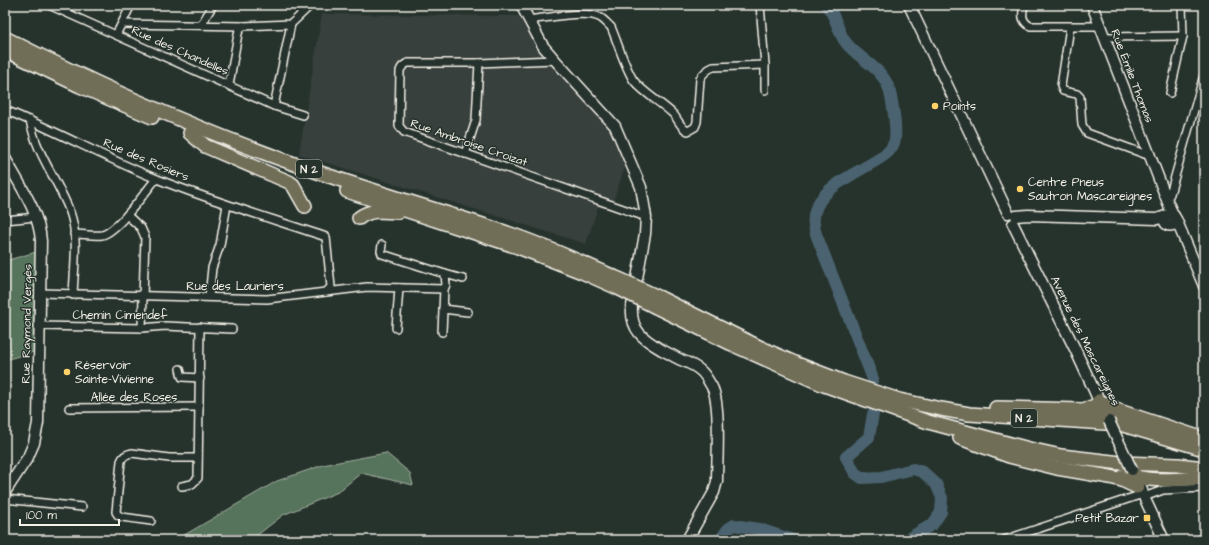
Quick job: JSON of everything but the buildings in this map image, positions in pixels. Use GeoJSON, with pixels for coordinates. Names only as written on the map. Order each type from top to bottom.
{"type":"FeatureCollection","features":[{"type":"Feature","properties":{"kind":"highway","name":"N 2"},"geometry":{"type":"LineString","coordinates":[[5,38],[58,65],[216,135],[290,162],[515,236],[562,254],[619,284],[658,302],[761,348],[844,382],[899,400],[969,414],[1120,424],[1204,449]]}},
{"type":"Feature","properties":{"kind":"highway","name":"N 2"},"geometry":{"type":"LineString","coordinates":[[5,50],[80,86],[190,133],[296,174],[518,247],[619,284]]}},
{"type":"Feature","properties":{"kind":"highway"},"geometry":{"type":"LineString","coordinates":[[190,133],[205,146],[289,182],[293,185],[305,206]]}},
{"type":"Feature","properties":{"kind":"highway"},"geometry":{"type":"LineString","coordinates":[[359,218],[364,214],[384,211],[416,214]]}},
{"type":"Feature","properties":{"kind":"highway","name":"N 2"},"geometry":{"type":"LineString","coordinates":[[658,302],[736,346],[824,385],[928,422],[1061,456],[1121,463],[1178,465],[1204,468]]}},
{"type":"Feature","properties":{"kind":"highway"},"geometry":{"type":"LineString","coordinates":[[844,382],[942,402],[971,406],[1083,410],[1097,412],[1204,439]]}},
{"type":"Feature","properties":{"kind":"highway"},"geometry":{"type":"LineString","coordinates":[[1083,410],[1090,408],[1099,401],[1112,416]]}},
{"type":"Feature","properties":{"kind":"highway"},"geometry":{"type":"LineString","coordinates":[[928,422],[946,433],[1009,456],[1057,468],[1110,477],[1129,475],[1140,486],[1155,480],[1204,478]]}},
{"type":"Feature","properties":{"kind":"street","name":"Rue des Chandelles"},"geometry":{"type":"LineString","coordinates":[[49,5],[274,106],[303,115]]}},
{"type":"Feature","properties":{"kind":"street"},"geometry":{"type":"LineString","coordinates":[[116,35],[131,5]]}},
{"type":"Feature","properties":{"kind":"street"},"geometry":{"type":"LineString","coordinates":[[201,25],[213,5]]}},
{"type":"Feature","properties":{"kind":"street"},"geometry":{"type":"LineString","coordinates":[[274,106],[291,24],[311,5]]}},
{"type":"Feature","properties":{"kind":"street"},"geometry":{"type":"LineString","coordinates":[[521,5],[544,46],[615,126],[641,187],[646,217],[645,234],[631,316],[634,325],[639,334],[650,343],[703,372],[713,389],[717,402],[716,481],[714,492],[687,540]]}},
{"type":"Feature","properties":{"kind":"street"},"geometry":{"type":"LineString","coordinates":[[760,5],[765,65],[765,90]]}},
{"type":"Feature","properties":{"kind":"street","name":"Avenue des Mascareignes"},"geometry":{"type":"LineString","coordinates":[[909,5],[1099,401]]}},
{"type":"Feature","properties":{"kind":"street"},"geometry":{"type":"LineString","coordinates":[[1024,5],[1022,12],[1023,20],[1025,24],[1030,26],[1099,26]]}},
{"type":"Feature","properties":{"kind":"street","name":"Rue Émile Thomas"},"geometry":{"type":"LineString","coordinates":[[1092,5],[1103,37],[1150,156],[1168,216]]}},
{"type":"Feature","properties":{"kind":"street"},"geometry":{"type":"LineString","coordinates":[[1170,93],[1183,36],[1182,5]]}},
{"type":"Feature","properties":{"kind":"street"},"geometry":{"type":"LineString","coordinates":[[529,20],[583,14],[598,17],[606,21],[611,27],[633,80],[671,112],[678,119],[682,127],[688,131],[695,127],[700,79],[703,73],[713,67],[765,65]]}},
{"type":"Feature","properties":{"kind":"street"},"geometry":{"type":"LineString","coordinates":[[122,24],[243,26],[291,24]]}},
{"type":"Feature","properties":{"kind":"street"},"geometry":{"type":"LineString","coordinates":[[229,85],[238,34],[243,26]]}},
{"type":"Feature","properties":{"kind":"street"},"geometry":{"type":"LineString","coordinates":[[1070,27],[1061,86],[1063,90],[1077,94],[1080,97],[1083,128],[1087,133],[1150,156]]}},
{"type":"Feature","properties":{"kind":"street"},"geometry":{"type":"LineString","coordinates":[[1103,37],[1183,36]]}},
{"type":"Feature","properties":{"kind":"street","name":"Rue Ambroise Croizat"},"geometry":{"type":"LineString","coordinates":[[555,60],[479,63],[408,63],[401,67],[400,71],[399,126],[404,132],[646,217]]}},
{"type":"Feature","properties":{"kind":"street"},"geometry":{"type":"LineString","coordinates":[[465,154],[476,120],[479,63]]}},
{"type":"Feature","properties":{"kind":"street"},"geometry":{"type":"LineString","coordinates":[[1204,75],[1170,194],[1168,216],[1181,233],[1204,286]]}},
{"type":"Feature","properties":{"kind":"street","name":"Rue des Rosiers"},"geometry":{"type":"LineString","coordinates":[[5,110],[30,120],[156,179],[227,205],[326,238],[331,287],[326,292]]}},
{"type":"Feature","properties":{"kind":"street"},"geometry":{"type":"LineString","coordinates":[[30,120],[38,148],[63,195],[71,214],[74,234],[73,294]]}},
{"type":"Feature","properties":{"kind":"street","name":"Rue Raymond Vergès"},"geometry":{"type":"LineString","coordinates":[[5,158],[36,217],[40,228],[42,242],[38,423],[34,444],[28,457],[5,492]]}},
{"type":"Feature","properties":{"kind":"street"},"geometry":{"type":"LineString","coordinates":[[74,234],[104,234],[113,229],[127,215],[156,179]]}},
{"type":"Feature","properties":{"kind":"street"},"geometry":{"type":"LineString","coordinates":[[209,297],[212,268],[220,245],[227,205]]}},
{"type":"Feature","properties":{"kind":"street"},"geometry":{"type":"LineString","coordinates":[[127,215],[140,228],[145,237],[142,328]]}},
{"type":"Feature","properties":{"kind":"street"},"geometry":{"type":"LineString","coordinates":[[1012,218],[1028,215],[1168,216]]}},
{"type":"Feature","properties":{"kind":"street"},"geometry":{"type":"LineString","coordinates":[[5,220],[36,217]]}},
{"type":"Feature","properties":{"kind":"street"},"geometry":{"type":"LineString","coordinates":[[382,245],[382,254],[463,279]]}},
{"type":"Feature","properties":{"kind":"street"},"geometry":{"type":"LineString","coordinates":[[442,332],[444,289],[446,285],[445,274]]}},
{"type":"Feature","properties":{"kind":"street","name":"Rue des Lauriers"},"geometry":{"type":"LineString","coordinates":[[40,293],[143,297],[267,299],[367,287],[444,289]]}},
{"type":"Feature","properties":{"kind":"street"},"geometry":{"type":"LineString","coordinates":[[396,328],[399,288]]}},
{"type":"Feature","properties":{"kind":"street"},"geometry":{"type":"LineString","coordinates":[[443,310],[468,312]]}},
{"type":"Feature","properties":{"kind":"street","name":"Chemin Cimendef"},"geometry":{"type":"LineString","coordinates":[[39,326],[142,328],[165,326],[232,329]]}},
{"type":"Feature","properties":{"kind":"street"},"geometry":{"type":"LineString","coordinates":[[182,486],[192,484],[197,480],[200,327]]}},
{"type":"Feature","properties":{"kind":"street"},"geometry":{"type":"LineString","coordinates":[[180,369],[182,377],[200,378]]}},
{"type":"Feature","properties":{"kind":"street","name":"Allée des Roses"},"geometry":{"type":"LineString","coordinates":[[68,408],[199,407]]}},
{"type":"Feature","properties":{"kind":"street","name":"Avenue des Mascareignes"},"geometry":{"type":"LineString","coordinates":[[1112,416],[1159,538]]}},
{"type":"Feature","properties":{"kind":"street"},"geometry":{"type":"LineString","coordinates":[[151,521],[122,517],[116,512],[121,461],[123,457],[132,453],[170,458],[198,458]]}},
{"type":"Feature","properties":{"kind":"street"},"geometry":{"type":"LineString","coordinates":[[1004,540],[1140,486],[1164,490],[1204,488]]}},
{"type":"Feature","properties":{"kind":"street"},"geometry":{"type":"LineString","coordinates":[[5,499],[82,507]]}},
{"type":"Feature","properties":{"kind":"shaded area"},"geometry":{"type":"Polygon","coordinates":[[[322,14],[519,16],[539,48],[608,125],[626,164],[610,210],[598,207],[586,244],[299,154],[322,14]]]}},
{"type":"Feature","properties":{"kind":"green space"},"geometry":{"type":"Polygon","coordinates":[[[36,252],[33,352],[5,360],[5,261],[36,252]]]}},
{"type":"Feature","properties":{"kind":"green space"},"geometry":{"type":"Polygon","coordinates":[[[386,453],[410,473],[413,485],[361,473],[338,492],[283,515],[251,540],[180,540],[181,537],[277,481],[323,465],[386,453]]]}},
{"type":"Feature","properties":{"kind":"waterway"},"geometry":{"type":"LineString","coordinates":[[826,5],[832,13],[844,40],[854,52],[873,67],[884,79],[890,91],[893,106],[895,138],[890,150],[882,157],[839,182],[829,190],[821,199],[816,209],[814,221],[816,234],[873,379]]}},
{"type":"Feature","properties":{"kind":"waterway"},"geometry":{"type":"LineString","coordinates":[[873,414],[869,437],[846,457],[855,473],[862,478],[881,477],[913,469],[923,472],[936,484],[942,498],[941,512],[933,524],[906,540]]}},
{"type":"Feature","properties":{"kind":"waterway"},"geometry":{"type":"LineString","coordinates":[[720,540],[728,529],[734,525],[759,529],[793,540]]}},
{"type":"Feature","properties":{"kind":"place","name":"Points"},"geometry":{"type":"Point","coordinates":[935,106]}},
{"type":"Feature","properties":{"kind":"place","name":"Centre Pneus Sautron Mascareignes"},"geometry":{"type":"Point","coordinates":[1020,189]}},
{"type":"Feature","properties":{"kind":"place","name":"Réservoir Sainte-Vivienne"},"geometry":{"type":"Point","coordinates":[67,372]}},
{"type":"Feature","properties":{"kind":"place","name":"Petit Bazar"},"geometry":{"type":"Point","coordinates":[1147,518]}}]}
